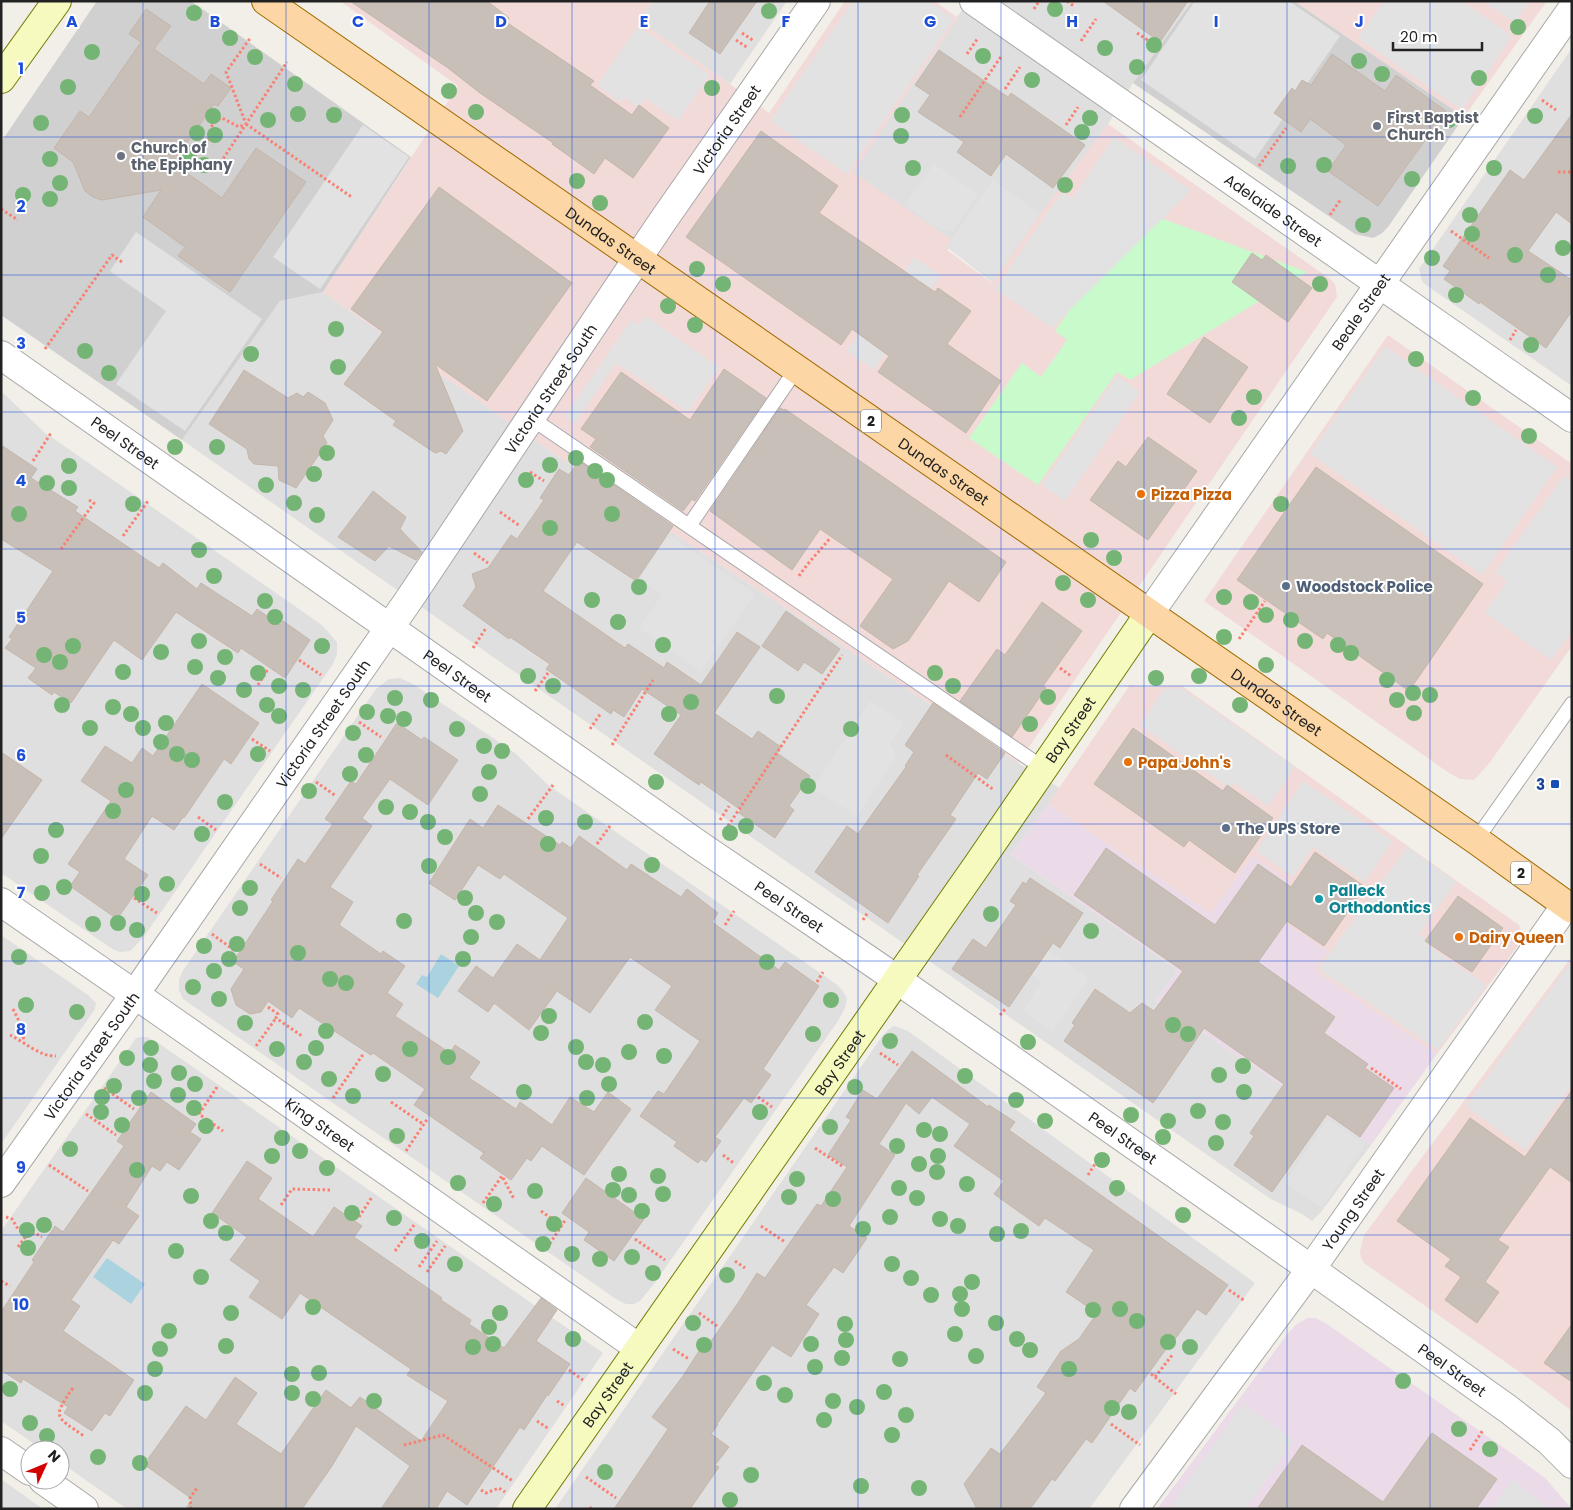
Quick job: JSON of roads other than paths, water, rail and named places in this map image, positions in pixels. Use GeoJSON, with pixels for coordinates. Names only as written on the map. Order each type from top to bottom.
{"type":"FeatureCollection","features":[{"type":"Feature","properties":{"kind":"main road","name":"Dundas Street"},"geometry":{"type":"LineString","coordinates":[[266,1],[1570,904]]}},
{"type":"Feature","properties":{"kind":"street"},"geometry":{"type":"LineString","coordinates":[[5,65],[57,1]]}},
{"type":"Feature","properties":{"kind":"street","name":"Victoria Street"},"geometry":{"type":"LineString","coordinates":[[638,258],[816,1]]}},
{"type":"Feature","properties":{"kind":"street","name":"Adelaide Street"},"geometry":{"type":"LineString","coordinates":[[974,1],[1572,418]]}},
{"type":"Feature","properties":{"kind":"street","name":"Beale Street"},"geometry":{"type":"LineString","coordinates":[[1149,614],[1572,9]]}},
{"type":"Feature","properties":{"kind":"street","name":"Victoria Street South"},"geometry":{"type":"LineString","coordinates":[[1,1184],[390,627],[638,258]]}},
{"type":"Feature","properties":{"kind":"street","name":"Peel Street"},"geometry":{"type":"LineString","coordinates":[[1,355],[699,845],[1086,1111],[1311,1269],[1508,1409],[1549,1441],[1572,1464]]}},
{"type":"Feature","properties":{"kind":"street","name":"Bay Street"},"geometry":{"type":"LineString","coordinates":[[518,1502],[639,1348],[1149,614]]}},
{"type":"Feature","properties":{"kind":"street","name":"King Street"},"geometry":{"type":"LineString","coordinates":[[1,902],[639,1348]]}},
{"type":"Feature","properties":{"kind":"street","name":"Young Street"},"geometry":{"type":"LineString","coordinates":[[1134,1509],[1311,1269],[1570,904]]}},
{"type":"Feature","properties":{"kind":"street"},"geometry":{"type":"LineString","coordinates":[[1,1451],[20,1465]]}},
{"type":"Feature","properties":{"kind":"street"},"geometry":{"type":"LineString","coordinates":[[57,1490],[84,1509]]}},
{"type":"Feature","properties":{"kind":"lane"},"geometry":{"type":"LineString","coordinates":[[688,526],[796,368]]}},
{"type":"Feature","properties":{"kind":"lane"},"geometry":{"type":"LineString","coordinates":[[531,418],[1043,768]]}},
{"type":"Feature","properties":{"kind":"lane"},"geometry":{"type":"LineString","coordinates":[[1476,840],[1572,704]]}},
{"type":"Feature","properties":{"kind":"water"},"geometry":{"type":"Polygon","coordinates":[[[441,954],[459,966],[438,998],[416,984],[422,975],[427,977],[441,954]]]}},
{"type":"Feature","properties":{"kind":"water"},"geometry":{"type":"Polygon","coordinates":[[[107,1258],[145,1284],[131,1304],[93,1277],[107,1258]]]}},
{"type":"Feature","properties":{"kind":"place","name":"First Baptist Church"},"geometry":{"type":"Point","coordinates":[1377,126]}},
{"type":"Feature","properties":{"kind":"place","name":"Church of the Epiphany"},"geometry":{"type":"Point","coordinates":[121,156]}},
{"type":"Feature","properties":{"kind":"place","name":"Pizza Pizza"},"geometry":{"type":"Point","coordinates":[1141,494]}},
{"type":"Feature","properties":{"kind":"place","name":"Woodstock Police"},"geometry":{"type":"Point","coordinates":[1286,586]}},
{"type":"Feature","properties":{"kind":"place","name":"Papa John's"},"geometry":{"type":"Point","coordinates":[1128,762]}},
{"type":"Feature","properties":{"kind":"place","name":"3"},"geometry":{"type":"Point","coordinates":[1555,784]}},
{"type":"Feature","properties":{"kind":"place","name":"The UPS Store"},"geometry":{"type":"Point","coordinates":[1226,828]}},
{"type":"Feature","properties":{"kind":"place","name":"Palleck Orthodontics"},"geometry":{"type":"Point","coordinates":[1319,899]}},
{"type":"Feature","properties":{"kind":"place","name":"Dairy Queen"},"geometry":{"type":"Point","coordinates":[1459,937]}}]}
